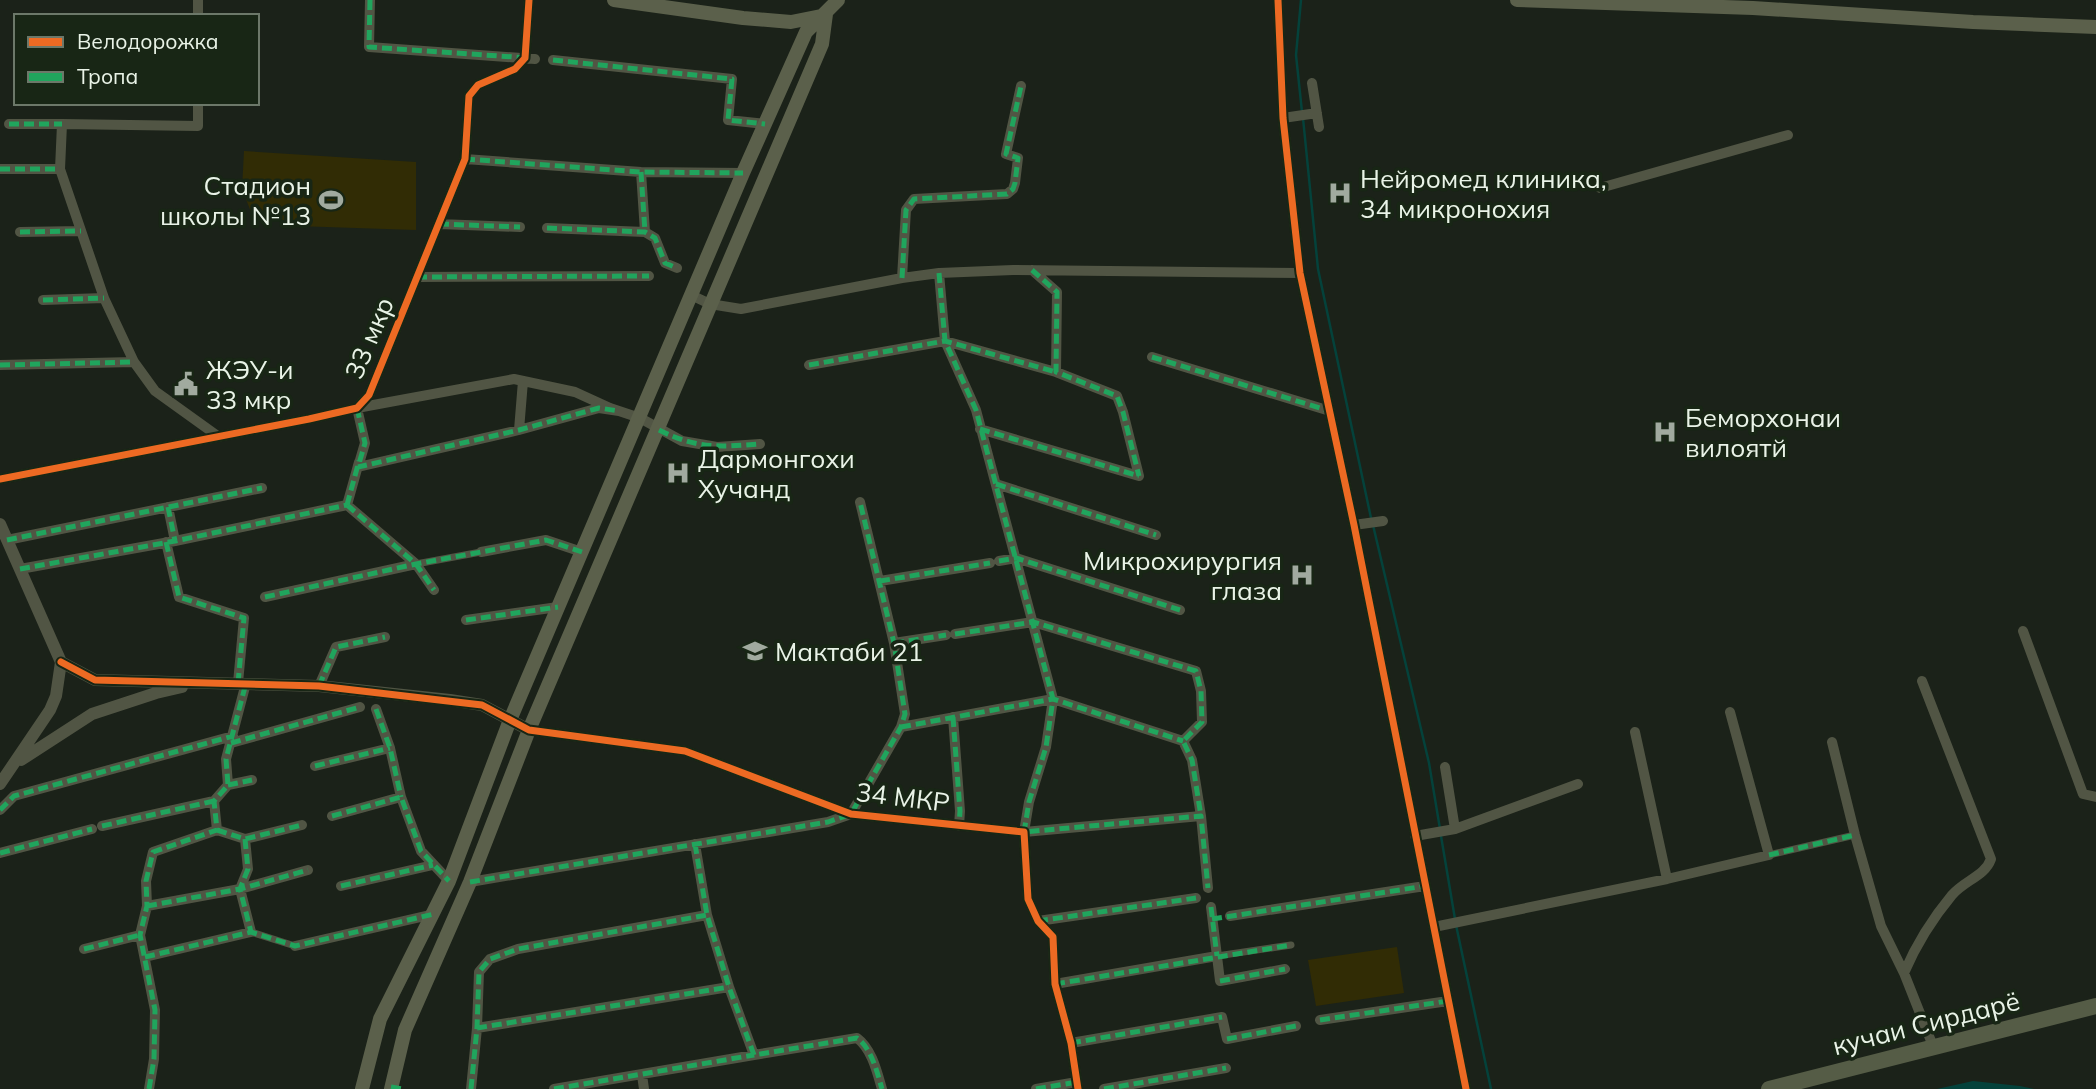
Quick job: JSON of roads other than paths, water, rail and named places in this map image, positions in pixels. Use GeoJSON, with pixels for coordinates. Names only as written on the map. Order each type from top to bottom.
{"type":"FeatureCollection","features":[{"type":"Feature","properties":{"kind":"highway","name":"кучаи Сирдарё"},"geometry":{"type":"LineString","coordinates":[[1774,1088],[1934,1051],[2096,1006]]}},
{"type":"Feature","properties":{"kind":"highway"},"geometry":{"type":"LineString","coordinates":[[1804,1089],[1934,1051],[2096,1014]]}},
{"type":"Feature","properties":{"kind":"main road"},"geometry":{"type":"LineString","coordinates":[[614,0],[791,22],[825,14]]}},
{"type":"Feature","properties":{"kind":"main road"},"geometry":{"type":"LineString","coordinates":[[362,1089],[380,1019],[449,881],[510,720],[743,173],[806,32],[838,0]]}},
{"type":"Feature","properties":{"kind":"main road"},"geometry":{"type":"LineString","coordinates":[[1517,0],[1622,1],[2093,25]]}},
{"type":"Feature","properties":{"kind":"main road"},"geometry":{"type":"LineString","coordinates":[[395,1088],[405,1030],[470,882],[529,730],[822,44],[825,14]]}},
{"type":"Feature","properties":{"kind":"main road"},"geometry":{"type":"LineString","coordinates":[[791,22],[800,36],[800,45]]}},
{"type":"Feature","properties":{"kind":"main road"},"geometry":{"type":"LineString","coordinates":[[783,82],[802,91]]}},
{"type":"Feature","properties":{"kind":"street"},"geometry":{"type":"LineString","coordinates":[[370,0],[369,47],[530,58],[529,0]]}},
{"type":"Feature","properties":{"kind":"street"},"geometry":{"type":"LineString","coordinates":[[1278,0],[1283,118],[1300,273],[1354,525],[1466,1089]]}},
{"type":"Feature","properties":{"kind":"street","name":"33 мкр"},"geometry":{"type":"LineString","coordinates":[[357,408],[369,395],[465,159],[469,96],[478,85],[515,69],[530,58]]}},
{"type":"Feature","properties":{"kind":"street"},"geometry":{"type":"LineString","coordinates":[[553,60],[732,79],[728,120],[765,124]]}},
{"type":"Feature","properties":{"kind":"street"},"geometry":{"type":"LineString","coordinates":[[1307,115],[1312,83]]}},
{"type":"Feature","properties":{"kind":"street"},"geometry":{"type":"LineString","coordinates":[[902,278],[906,211],[914,199],[1007,194],[1013,189],[1018,158],[1006,154],[1021,86]]}},
{"type":"Feature","properties":{"kind":"street"},"geometry":{"type":"LineString","coordinates":[[9,124],[198,126],[198,105]]}},
{"type":"Feature","properties":{"kind":"street"},"geometry":{"type":"LineString","coordinates":[[1283,118],[1307,115]]}},
{"type":"Feature","properties":{"kind":"street"},"geometry":{"type":"LineString","coordinates":[[1307,115],[1318,127]]}},
{"type":"Feature","properties":{"kind":"street"},"geometry":{"type":"LineString","coordinates":[[62,124],[60,169],[104,298],[134,362],[155,391],[219,437]]}},
{"type":"Feature","properties":{"kind":"street"},"geometry":{"type":"LineString","coordinates":[[1600,188],[1788,135]]}},
{"type":"Feature","properties":{"kind":"street"},"geometry":{"type":"LineString","coordinates":[[465,159],[640,172],[743,173]]}},
{"type":"Feature","properties":{"kind":"street"},"geometry":{"type":"LineString","coordinates":[[0,169],[60,169]]}},
{"type":"Feature","properties":{"kind":"street"},"geometry":{"type":"LineString","coordinates":[[640,172],[645,232]]}},
{"type":"Feature","properties":{"kind":"street"},"geometry":{"type":"LineString","coordinates":[[439,224],[520,227]]}},
{"type":"Feature","properties":{"kind":"street"},"geometry":{"type":"LineString","coordinates":[[547,228],[645,232],[655,237],[665,263],[677,268]]}},
{"type":"Feature","properties":{"kind":"street"},"geometry":{"type":"LineString","coordinates":[[20,232],[81,231]]}},
{"type":"Feature","properties":{"kind":"street"},"geometry":{"type":"LineString","coordinates":[[691,295],[710,304],[741,309],[939,273],[1032,270],[1300,273]]}},
{"type":"Feature","properties":{"kind":"street"},"geometry":{"type":"LineString","coordinates":[[1032,270],[1056,292],[1056,372]]}},
{"type":"Feature","properties":{"kind":"street"},"geometry":{"type":"LineString","coordinates":[[939,273],[945,341],[976,410],[1053,699],[1046,747],[1029,802],[1024,832],[1028,899],[1038,921],[1053,937],[1055,984],[1072,1043],[1078,1085],[1036,1089]]}},
{"type":"Feature","properties":{"kind":"street"},"geometry":{"type":"LineString","coordinates":[[417,277],[649,276]]}},
{"type":"Feature","properties":{"kind":"street"},"geometry":{"type":"LineString","coordinates":[[43,300],[104,298]]}},
{"type":"Feature","properties":{"kind":"street"},"geometry":{"type":"LineString","coordinates":[[809,365],[945,341],[1056,372],[1117,396],[1139,476],[980,429]]}},
{"type":"Feature","properties":{"kind":"street"},"geometry":{"type":"LineString","coordinates":[[1152,357],[1330,411]]}},
{"type":"Feature","properties":{"kind":"street"},"geometry":{"type":"LineString","coordinates":[[0,365],[134,362]]}},
{"type":"Feature","properties":{"kind":"street","name":"33 мкр"},"geometry":{"type":"LineString","coordinates":[[0,479],[514,379],[575,392],[640,418],[659,430]]}},
{"type":"Feature","properties":{"kind":"street"},"geometry":{"type":"LineString","coordinates":[[519,430],[523,380]]}},
{"type":"Feature","properties":{"kind":"street"},"geometry":{"type":"LineString","coordinates":[[347,505],[365,443],[357,408]]}},
{"type":"Feature","properties":{"kind":"street"},"geometry":{"type":"LineString","coordinates":[[358,467],[519,430],[599,408],[619,411]]}},
{"type":"Feature","properties":{"kind":"street"},"geometry":{"type":"LineString","coordinates":[[659,430],[681,441],[717,447],[760,444]]}},
{"type":"Feature","properties":{"kind":"street"},"geometry":{"type":"LineString","coordinates":[[996,485],[1156,535]]}},
{"type":"Feature","properties":{"kind":"street"},"geometry":{"type":"LineString","coordinates":[[7,540],[262,488]]}},
{"type":"Feature","properties":{"kind":"street","name":"34 МКР"},"geometry":{"type":"LineString","coordinates":[[470,882],[828,822],[851,814],[901,727],[905,714],[894,643],[860,502]]}},
{"type":"Feature","properties":{"kind":"street"},"geometry":{"type":"LineString","coordinates":[[19,569],[347,505]]}},
{"type":"Feature","properties":{"kind":"street"},"geometry":{"type":"LineString","coordinates":[[347,505],[416,564],[434,590]]}},
{"type":"Feature","properties":{"kind":"street"},"geometry":{"type":"LineString","coordinates":[[168,507],[178,597],[243,618],[242,683],[226,759],[228,785]]}},
{"type":"Feature","properties":{"kind":"street"},"geometry":{"type":"LineString","coordinates":[[1354,525],[1383,520]]}},
{"type":"Feature","properties":{"kind":"street"},"geometry":{"type":"LineString","coordinates":[[0,524],[61,662],[58,689],[50,710],[0,784]]}},
{"type":"Feature","properties":{"kind":"street"},"geometry":{"type":"LineString","coordinates":[[265,597],[416,564],[546,540],[582,552]]}},
{"type":"Feature","properties":{"kind":"street"},"geometry":{"type":"LineString","coordinates":[[880,581],[1016,558],[1180,610]]}},
{"type":"Feature","properties":{"kind":"street"},"geometry":{"type":"LineString","coordinates":[[466,620],[558,607]]}},
{"type":"Feature","properties":{"kind":"street"},"geometry":{"type":"LineString","coordinates":[[894,643],[1033,622],[1196,671],[1201,691],[1202,722],[1183,741]]}},
{"type":"Feature","properties":{"kind":"street"},"geometry":{"type":"LineString","coordinates":[[2023,631],[2083,794],[2096,797]]}},
{"type":"Feature","properties":{"kind":"street"},"geometry":{"type":"LineString","coordinates":[[319,686],[336,647],[385,637]]}},
{"type":"Feature","properties":{"kind":"street"},"geometry":{"type":"LineString","coordinates":[[61,662],[95,680],[319,686],[482,705],[529,730]]}},
{"type":"Feature","properties":{"kind":"street"},"geometry":{"type":"LineString","coordinates":[[1903,974],[1916,944],[1952,896],[1965,882],[1985,871],[1991,859],[1922,681]]}},
{"type":"Feature","properties":{"kind":"street"},"geometry":{"type":"LineString","coordinates":[[15,763],[92,714],[181,687],[242,683]]}},
{"type":"Feature","properties":{"kind":"street"},"geometry":{"type":"LineString","coordinates":[[901,727],[1053,699],[1183,741],[1192,760],[1208,888]]}},
{"type":"Feature","properties":{"kind":"street"},"geometry":{"type":"LineString","coordinates":[[0,810],[14,796],[360,707]]}},
{"type":"Feature","properties":{"kind":"street"},"geometry":{"type":"LineString","coordinates":[[376,709],[390,748],[401,797],[421,851],[449,881]]}},
{"type":"Feature","properties":{"kind":"street"},"geometry":{"type":"LineString","coordinates":[[1730,712],[1769,855]]}},
{"type":"Feature","properties":{"kind":"street"},"geometry":{"type":"LineString","coordinates":[[953,717],[959,825]]}},
{"type":"Feature","properties":{"kind":"street","name":"34 МКР"},"geometry":{"type":"LineString","coordinates":[[529,730],[685,751],[851,814],[1024,832],[1201,816]]}},
{"type":"Feature","properties":{"kind":"street"},"geometry":{"type":"LineString","coordinates":[[1635,732],[1667,879]]}},
{"type":"Feature","properties":{"kind":"street"},"geometry":{"type":"LineString","coordinates":[[1832,742],[1854,835],[1881,926],[1934,1051]]}},
{"type":"Feature","properties":{"kind":"street"},"geometry":{"type":"LineString","coordinates":[[315,766],[390,748]]}},
{"type":"Feature","properties":{"kind":"street"},"geometry":{"type":"LineString","coordinates":[[1445,766],[1455,829]]}},
{"type":"Feature","properties":{"kind":"street"},"geometry":{"type":"LineString","coordinates":[[0,853],[214,801],[228,785],[252,780]]}},
{"type":"Feature","properties":{"kind":"street"},"geometry":{"type":"LineString","coordinates":[[1415,836],[1455,829],[1578,784]]}},
{"type":"Feature","properties":{"kind":"street"},"geometry":{"type":"LineString","coordinates":[[332,816],[401,797]]}},
{"type":"Feature","properties":{"kind":"street"},"geometry":{"type":"LineString","coordinates":[[214,801],[217,830]]}},
{"type":"Feature","properties":{"kind":"street"},"geometry":{"type":"LineString","coordinates":[[149,1089],[154,1059],[155,1010],[140,935],[146,906],[146,881],[153,852],[217,830],[245,839],[302,825]]}},
{"type":"Feature","properties":{"kind":"street"},"geometry":{"type":"LineString","coordinates":[[1434,927],[1667,879],[1854,835]]}},
{"type":"Feature","properties":{"kind":"street"},"geometry":{"type":"LineString","coordinates":[[245,839],[248,869],[240,889],[251,932]]}},
{"type":"Feature","properties":{"kind":"street"},"geometry":{"type":"LineString","coordinates":[[695,844],[707,915],[754,1055]]}},
{"type":"Feature","properties":{"kind":"street"},"geometry":{"type":"LineString","coordinates":[[341,886],[433,865]]}},
{"type":"Feature","properties":{"kind":"street"},"geometry":{"type":"LineString","coordinates":[[146,906],[240,889],[308,870]]}},
{"type":"Feature","properties":{"kind":"street"},"geometry":{"type":"LineString","coordinates":[[1212,919],[1426,886]]}},
{"type":"Feature","properties":{"kind":"street"},"geometry":{"type":"LineString","coordinates":[[1038,921],[1196,898]]}},
{"type":"Feature","properties":{"kind":"street"},"geometry":{"type":"LineString","coordinates":[[1211,907],[1220,981],[1285,969]]}},
{"type":"Feature","properties":{"kind":"street"},"geometry":{"type":"LineString","coordinates":[[145,957],[251,932],[295,946],[434,914]]}},
{"type":"Feature","properties":{"kind":"street"},"geometry":{"type":"LineString","coordinates":[[471,1089],[479,972],[490,959],[518,949],[707,915]]}},
{"type":"Feature","properties":{"kind":"street"},"geometry":{"type":"LineString","coordinates":[[84,949],[140,935]]}},
{"type":"Feature","properties":{"kind":"street"},"geometry":{"type":"LineString","coordinates":[[1055,984],[1291,945]]}},
{"type":"Feature","properties":{"kind":"street"},"geometry":{"type":"LineString","coordinates":[[477,1028],[729,987]]}},
{"type":"Feature","properties":{"kind":"street"},"geometry":{"type":"LineString","coordinates":[[1320,1020],[1448,1001]]}},
{"type":"Feature","properties":{"kind":"street"},"geometry":{"type":"LineString","coordinates":[[1072,1043],[1222,1017],[1227,1039],[1296,1026]]}},
{"type":"Feature","properties":{"kind":"street"},"geometry":{"type":"LineString","coordinates":[[554,1089],[857,1038],[869,1052],[882,1089]]}},
{"type":"Feature","properties":{"kind":"street"},"geometry":{"type":"LineString","coordinates":[[1104,1089],[1226,1068]]}},
{"type":"Feature","properties":{"kind":"street"},"geometry":{"type":"LineString","coordinates":[[642,1075],[644,1089]]}},
{"type":"Feature","properties":{"kind":"water"},"geometry":{"type":"Polygon","coordinates":[[[1973,1081],[2020,1086],[2034,1089],[1937,1089],[1973,1081]]]}},
{"type":"Feature","properties":{"kind":"waterway"},"geometry":{"type":"LineString","coordinates":[[1301,0],[1296,55],[1302,112]]}},
{"type":"Feature","properties":{"kind":"waterway"},"geometry":{"type":"LineString","coordinates":[[1303,118],[1318,269],[1371,518]]}},
{"type":"Feature","properties":{"kind":"waterway"},"geometry":{"type":"LineString","coordinates":[[1373,525],[1429,763],[1440,829]]}},
{"type":"Feature","properties":{"kind":"waterway"},"geometry":{"type":"LineString","coordinates":[[1441,836],[1455,919]]}},
{"type":"Feature","properties":{"kind":"waterway"},"geometry":{"type":"LineString","coordinates":[[1456,925],[1491,1089]]}},
{"type":"Feature","properties":{"kind":"place","name":"Нейромед клиника, 34 микронохия"},"geometry":{"type":"Point","coordinates":[1340,193]}},
{"type":"Feature","properties":{"kind":"place","name":"Стадион школы №13"},"geometry":{"type":"Point","coordinates":[331,200]}},
{"type":"Feature","properties":{"kind":"place","name":"ЖЭУ-и 33 мкр"},"geometry":{"type":"Point","coordinates":[186,384]}},
{"type":"Feature","properties":{"kind":"place","name":"Беморхонаи вилоятй"},"geometry":{"type":"Point","coordinates":[1665,432]}},
{"type":"Feature","properties":{"kind":"place","name":"Дармонгохи Хучанд"},"geometry":{"type":"Point","coordinates":[678,473]}},
{"type":"Feature","properties":{"kind":"place","name":"Микрохирургия глаза"},"geometry":{"type":"Point","coordinates":[1302,575]}},
{"type":"Feature","properties":{"kind":"place","name":"Мактаби 21"},"geometry":{"type":"Point","coordinates":[755,651]}}]}
